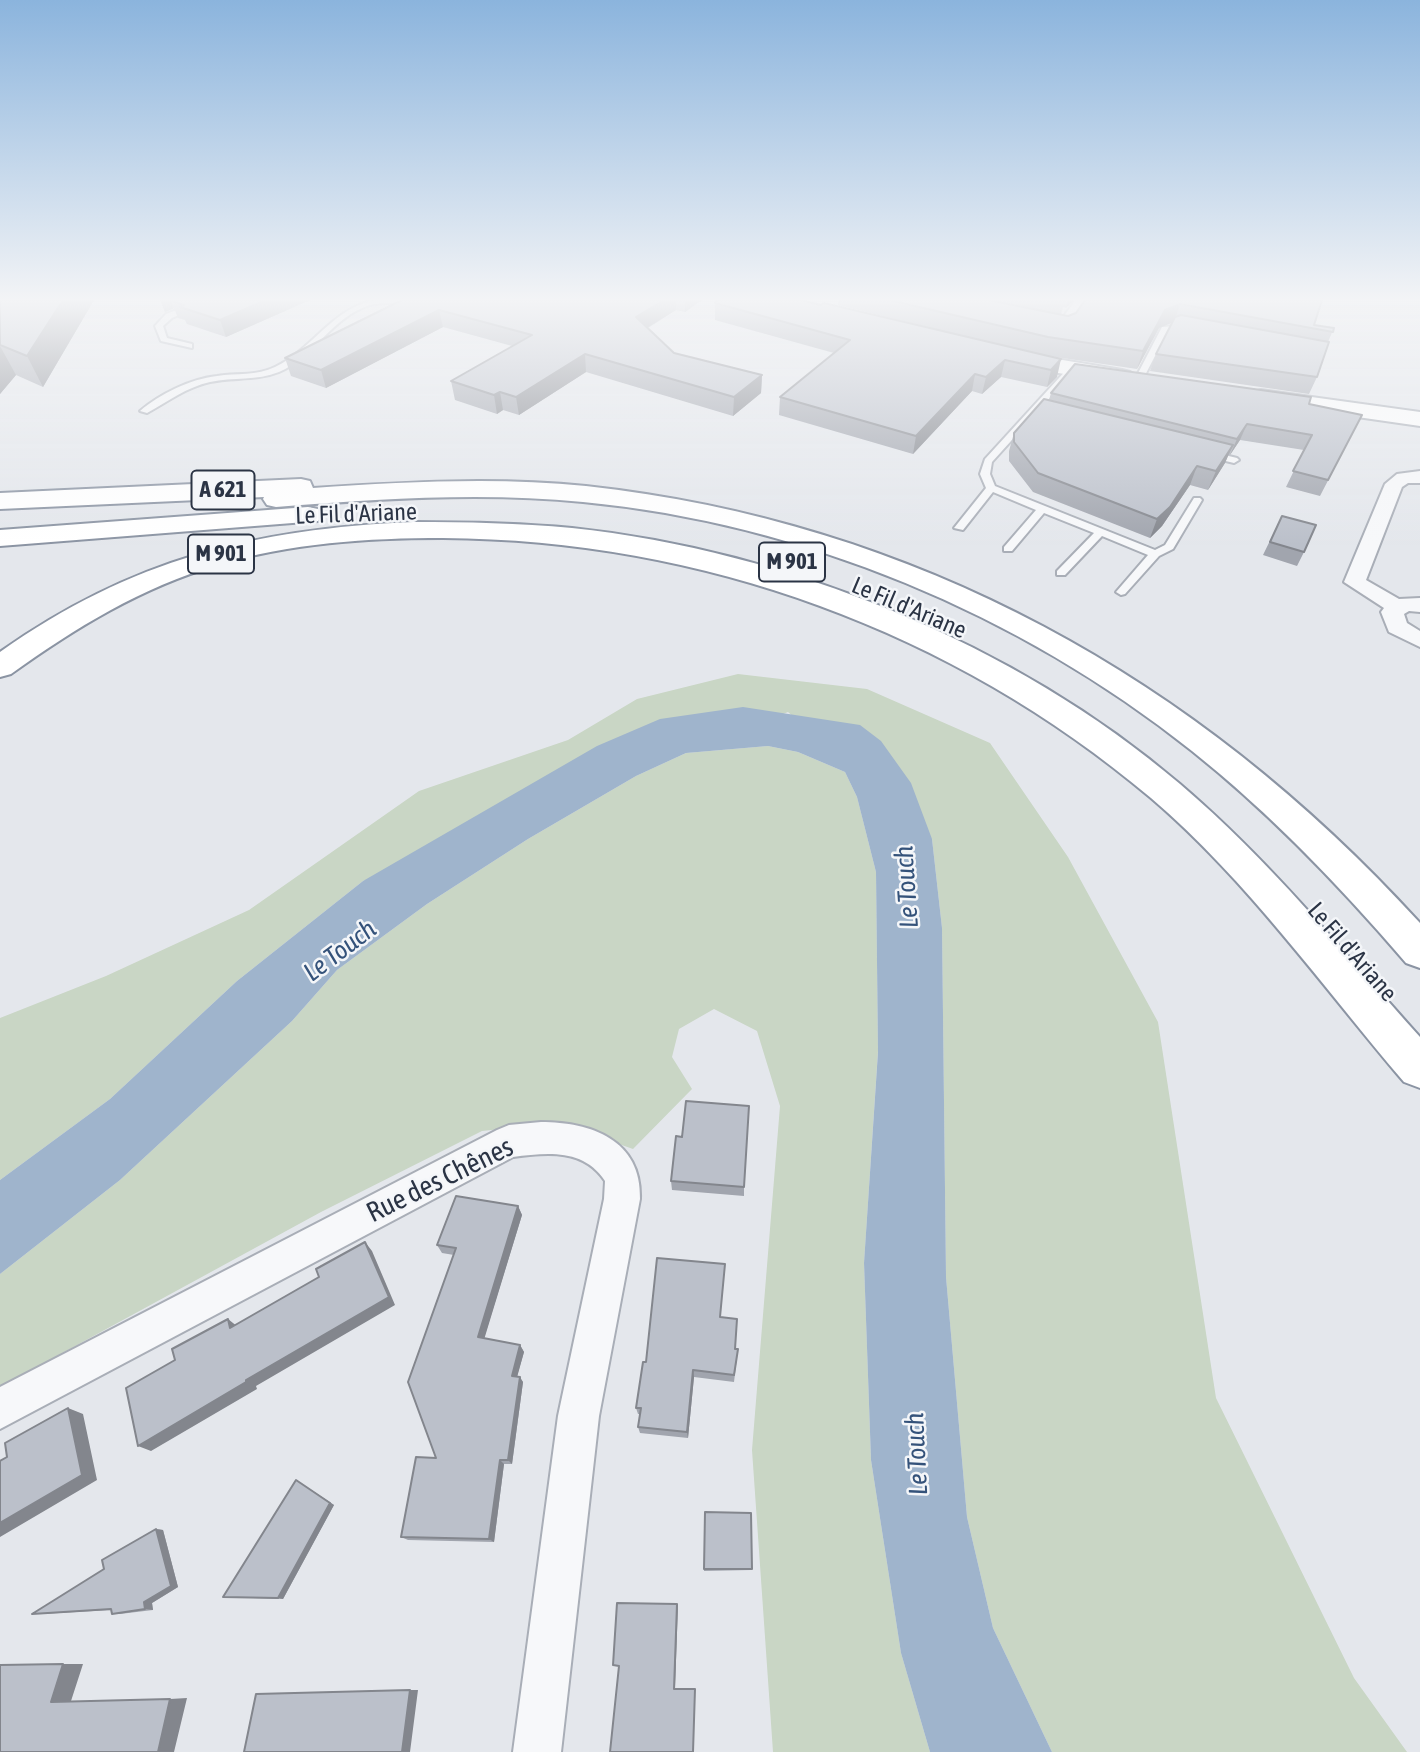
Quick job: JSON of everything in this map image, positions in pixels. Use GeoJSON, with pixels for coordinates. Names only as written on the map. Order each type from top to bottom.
{"type":"FeatureCollection","features":[{"type":"Feature","properties":{"kind":"main road"},"geometry":{"type":"LineString","coordinates":[[1157,382],[1165,383]]}},
{"type":"Feature","properties":{"kind":"main road"},"geometry":{"type":"LineString","coordinates":[[1244,395],[1420,419]]}},
{"type":"Feature","properties":{"kind":"main road","name":"A 621"},"geometry":{"type":"LineString","coordinates":[[0,501],[414,482],[446,488]]}},
{"type":"Feature","properties":{"kind":"main road","name":"Le Fil d'Ariane"},"geometry":{"type":"LineString","coordinates":[[0,521],[446,488],[587,494],[684,508],[789,532],[878,561],[965,597],[1063,649],[1170,717],[1283,809],[1391,917],[1420,950]]}},
{"type":"Feature","properties":{"kind":"main road","name":"Le Fil d'Ariane"},"geometry":{"type":"LineString","coordinates":[[0,538],[328,513],[432,511],[532,514],[621,524],[693,536],[773,556],[865,587],[956,626],[1052,680],[1155,755],[1276,867],[1327,921],[1420,1031]]}},
{"type":"Feature","properties":{"kind":"main road","name":"M 901"},"geometry":{"type":"LineString","coordinates":[[0,667],[74,619],[176,569],[262,544],[316,536],[469,528],[518,531],[653,548],[729,566],[808,590],[943,646],[1034,695],[1086,729],[1163,789],[1240,863],[1286,910],[1420,1068]]}},
{"type":"Feature","properties":{"kind":"street"},"geometry":{"type":"LineString","coordinates":[[1420,477],[1404,478],[1394,484],[1355,582],[1397,607],[1420,605]]}},
{"type":"Feature","properties":{"kind":"street"},"geometry":{"type":"LineString","coordinates":[[1397,607],[1392,612],[1397,627],[1420,640]]}},
{"type":"Feature","properties":{"kind":"street","name":"Rue des Chênes"},"geometry":{"type":"LineString","coordinates":[[0,1409],[509,1141],[559,1136],[592,1143],[612,1161],[623,1178],[620,1215],[581,1387],[537,1752]]}},
{"type":"Feature","properties":{"kind":"lane"},"geometry":{"type":"LineString","coordinates":[[144,411],[201,382]]}},
{"type":"Feature","properties":{"kind":"lane"},"geometry":{"type":"LineString","coordinates":[[1060,382],[988,461],[985,474],[991,488],[1155,554]]}},
{"type":"Feature","properties":{"kind":"lane"},"geometry":{"type":"LineString","coordinates":[[1034,410],[1047,414]]}},
{"type":"Feature","properties":{"kind":"lane"},"geometry":{"type":"LineString","coordinates":[[1194,450],[1234,460]]}},
{"type":"Feature","properties":{"kind":"lane"},"geometry":{"type":"LineString","coordinates":[[959,528],[991,488]]}},
{"type":"Feature","properties":{"kind":"lane"},"geometry":{"type":"LineString","coordinates":[[1121,592],[1155,554],[1169,547],[1198,500]]}},
{"type":"Feature","properties":{"kind":"lane"},"geometry":{"type":"LineString","coordinates":[[1008,549],[1043,508]]}},
{"type":"Feature","properties":{"kind":"lane"},"geometry":{"type":"LineString","coordinates":[[1061,573],[1100,532]]}},
{"type":"Feature","properties":{"kind":"green space"},"geometry":{"type":"Polygon","coordinates":[[[738,674],[867,689],[990,743],[1068,857],[1158,1022],[1216,1398],[1354,1678],[1407,1752],[1052,1752],[993,1628],[967,1517],[946,1277],[942,928],[932,839],[788,712],[363,881],[237,981],[110,1099],[0,1180],[0,1018],[106,976],[249,910],[419,791],[568,740],[637,699],[738,674]]]}},
{"type":"Feature","properties":{"kind":"green space"},"geometry":{"type":"Polygon","coordinates":[[[768,746],[798,752],[845,772],[857,797],[876,872],[878,1051],[864,1263],[871,1460],[901,1653],[930,1752],[773,1752],[752,1450],[780,1106],[757,1031],[714,1009],[679,1029],[672,1057],[692,1089],[633,1149],[559,1123],[482,1131],[321,1212],[0,1387],[0,1274],[120,1180],[292,1021],[337,970],[427,904],[528,839],[636,776],[686,753],[768,746]]]}},
{"type":"Feature","properties":{"kind":"water","name":"Le Touch"},"geometry":{"type":"Polygon","coordinates":[[[743,707],[860,725],[881,741],[911,783],[932,839],[942,928],[946,1277],[967,1517],[993,1628],[1052,1752],[930,1752],[901,1653],[871,1460],[864,1263],[878,1052],[876,872],[857,797],[845,772],[798,752],[768,746],[686,753],[636,776],[528,839],[427,904],[337,970],[292,1021],[120,1180],[0,1274],[0,1180],[110,1099],[237,981],[363,881],[597,746],[660,719],[743,707]]]}},
{"type":"Feature","properties":{"kind":"building"},"geometry":{"type":"Polygon","coordinates":[[[453,382],[540,382],[516,397],[500,392],[494,395],[453,382]]]}},
{"type":"Feature","properties":{"kind":"building"},"geometry":{"type":"Polygon","coordinates":[[[681,382],[753,382],[734,397],[681,382]]]}},
{"type":"Feature","properties":{"kind":"building"},"geometry":{"type":"Polygon","coordinates":[[[799,382],[968,382],[916,436],[780,397],[799,382]]]}},
{"type":"Feature","properties":{"kind":"building"},"geometry":{"type":"Polygon","coordinates":[[[1060,382],[1202,382],[1311,397],[1309,404],[1362,415],[1328,480],[1293,471],[1312,435],[1247,424],[1237,439],[1051,393],[1060,382]]]}},
{"type":"Feature","properties":{"kind":"building"},"geometry":{"type":"Polygon","coordinates":[[[1044,399],[1233,445],[1216,471],[1197,466],[1170,507],[1157,519],[1038,473],[1014,442],[1014,433],[1044,399]]]}},
{"type":"Feature","properties":{"kind":"building"},"geometry":{"type":"Polygon","coordinates":[[[1282,516],[1316,525],[1304,552],[1270,542],[1282,516]]]}},
{"type":"Feature","properties":{"kind":"building"},"geometry":{"type":"Polygon","coordinates":[[[686,1101],[749,1106],[744,1187],[671,1181],[676,1136],[682,1137],[686,1101]]]}},
{"type":"Feature","properties":{"kind":"building"},"geometry":{"type":"Polygon","coordinates":[[[456,1196],[518,1206],[478,1337],[520,1345],[512,1376],[520,1377],[508,1460],[500,1460],[489,1539],[401,1537],[416,1457],[436,1458],[408,1382],[456,1248],[437,1245],[456,1196]]]}},
{"type":"Feature","properties":{"kind":"building"},"geometry":{"type":"Polygon","coordinates":[[[365,1242],[389,1297],[138,1446],[126,1388],[175,1360],[172,1349],[228,1319],[230,1328],[319,1277],[316,1269],[365,1242]]]}},
{"type":"Feature","properties":{"kind":"building"},"geometry":{"type":"Polygon","coordinates":[[[657,1258],[725,1264],[720,1317],[737,1319],[735,1349],[738,1349],[734,1375],[693,1370],[687,1432],[638,1427],[641,1408],[636,1408],[643,1362],[646,1362],[657,1258]]]}},
{"type":"Feature","properties":{"kind":"building"},"geometry":{"type":"Polygon","coordinates":[[[68,1408],[82,1475],[0,1523],[0,1461],[7,1457],[5,1443],[68,1408]]]}},
{"type":"Feature","properties":{"kind":"building"},"geometry":{"type":"Polygon","coordinates":[[[296,1480],[330,1503],[278,1598],[223,1597],[296,1480]]]}},
{"type":"Feature","properties":{"kind":"building"},"geometry":{"type":"Polygon","coordinates":[[[705,1512],[751,1513],[752,1569],[704,1569],[705,1512]]]}},
{"type":"Feature","properties":{"kind":"building"},"geometry":{"type":"Polygon","coordinates":[[[156,1529],[171,1586],[144,1602],[145,1609],[112,1614],[111,1609],[32,1614],[104,1569],[102,1560],[156,1529]]]}},
{"type":"Feature","properties":{"kind":"building"},"geometry":{"type":"Polygon","coordinates":[[[617,1603],[677,1604],[674,1689],[695,1689],[693,1752],[610,1752],[619,1666],[613,1665],[617,1603]]]}},
{"type":"Feature","properties":{"kind":"building"},"geometry":{"type":"Polygon","coordinates":[[[63,1664],[51,1702],[170,1699],[158,1752],[0,1752],[0,1665],[63,1664]]]}},
{"type":"Feature","properties":{"kind":"building"},"geometry":{"type":"Polygon","coordinates":[[[410,1690],[402,1752],[244,1752],[256,1694],[410,1690]]]}}]}
